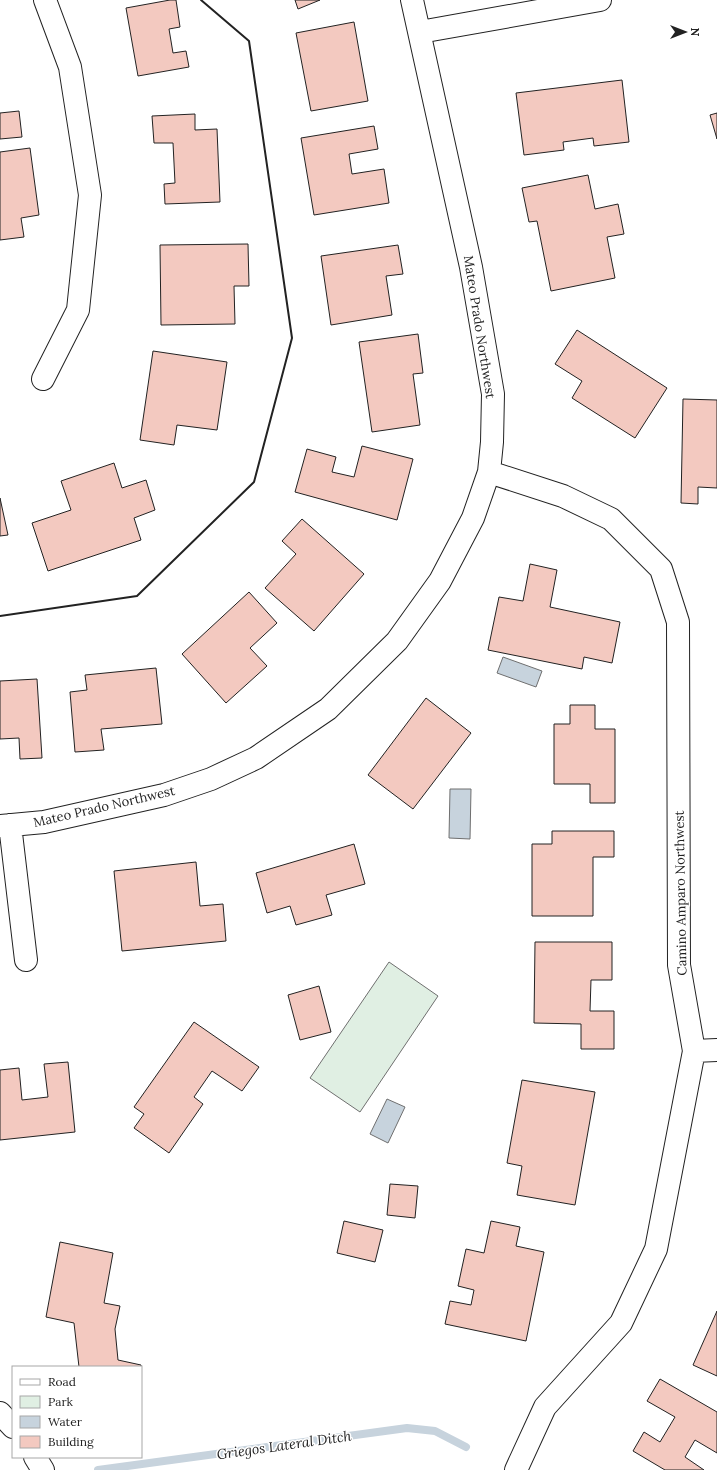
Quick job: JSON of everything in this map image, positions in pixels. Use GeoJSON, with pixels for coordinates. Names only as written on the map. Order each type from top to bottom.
{"type":"FeatureCollection","features":[{"type":"Feature","properties":{"kind":"street"},"geometry":{"type":"LineString","coordinates":[[43,379],[78,310],[90,195],[70,67],[45,0]]}},
{"type":"Feature","properties":{"kind":"street","name":"Mateo Prado Northwest"},"geometry":{"type":"LineString","coordinates":[[5,825],[44,822],[164,795],[211,778],[256,758],[328,709],[397,641],[440,581],[473,518],[489,472],[492,442],[493,394],[485,340],[471,267],[412,0]]}},
{"type":"Feature","properties":{"kind":"street"},"geometry":{"type":"LineString","coordinates":[[420,32],[600,0]]}},
{"type":"Feature","properties":{"kind":"street","name":"Camino Amparo Northwest"},"geometry":{"type":"LineString","coordinates":[[489,472],[563,496],[611,519],[661,569],[678,622],[679,965],[694,1051],[656,1249],[621,1323],[545,1407],[516,1470]]}},
{"type":"Feature","properties":{"kind":"street"},"geometry":{"type":"LineString","coordinates":[[5,825],[26,960]]}},
{"type":"Feature","properties":{"kind":"street"},"geometry":{"type":"LineString","coordinates":[[694,1051],[717,1050]]}},
{"type":"Feature","properties":{"kind":"street"},"geometry":{"type":"LineString","coordinates":[[0,1413],[12,1426]]}},
{"type":"Feature","properties":{"kind":"street"},"geometry":{"type":"LineString","coordinates":[[36,1458],[43,1470]]}},
{"type":"Feature","properties":{"kind":"green space"},"geometry":{"type":"Polygon","coordinates":[[[389,962],[438,996],[360,1112],[310,1078],[389,962]]]}},
{"type":"Feature","properties":{"kind":"water"},"geometry":{"type":"Polygon","coordinates":[[[503,657],[542,671],[536,687],[497,673],[503,657]]]}},
{"type":"Feature","properties":{"kind":"water"},"geometry":{"type":"Polygon","coordinates":[[[450,789],[471,789],[470,839],[449,838],[450,789]]]}},
{"type":"Feature","properties":{"kind":"water"},"geometry":{"type":"Polygon","coordinates":[[[387,1099],[405,1107],[388,1143],[370,1134],[387,1099]]]}},
{"type":"Feature","properties":{"kind":"building"},"geometry":{"type":"Polygon","coordinates":[[[176,0],[180,27],[169,29],[173,53],[186,51],[189,67],[138,76],[126,8],[176,0]]]}},
{"type":"Feature","properties":{"kind":"building"},"geometry":{"type":"Polygon","coordinates":[[[295,0],[320,0],[298,9],[295,0]]]}},
{"type":"Feature","properties":{"kind":"building"},"geometry":{"type":"Polygon","coordinates":[[[354,22],[368,101],[311,111],[296,33],[354,22]]]}},
{"type":"Feature","properties":{"kind":"building"},"geometry":{"type":"Polygon","coordinates":[[[622,80],[629,142],[594,146],[593,138],[563,142],[564,150],[524,155],[516,93],[622,80]]]}},
{"type":"Feature","properties":{"kind":"building"},"geometry":{"type":"Polygon","coordinates":[[[19,111],[22,137],[0,139],[0,113],[19,111]]]}},
{"type":"Feature","properties":{"kind":"building"},"geometry":{"type":"Polygon","coordinates":[[[717,113],[717,139],[710,115],[717,113]]]}},
{"type":"Feature","properties":{"kind":"building"},"geometry":{"type":"Polygon","coordinates":[[[195,114],[195,130],[217,129],[220,202],[165,204],[164,184],[175,183],[173,143],[154,143],[152,116],[195,114]]]}},
{"type":"Feature","properties":{"kind":"building"},"geometry":{"type":"Polygon","coordinates":[[[374,126],[378,149],[349,154],[352,174],[384,169],[389,203],[314,215],[301,138],[374,126]]]}},
{"type":"Feature","properties":{"kind":"building"},"geometry":{"type":"Polygon","coordinates":[[[30,148],[39,215],[21,218],[24,237],[0,240],[0,152],[30,148]]]}},
{"type":"Feature","properties":{"kind":"building"},"geometry":{"type":"Polygon","coordinates":[[[588,175],[595,209],[618,204],[624,234],[607,237],[615,278],[551,291],[537,221],[529,222],[522,188],[588,175]]]}},
{"type":"Feature","properties":{"kind":"building"},"geometry":{"type":"Polygon","coordinates":[[[248,244],[249,286],[234,286],[235,324],[161,325],[160,245],[248,244]]]}},
{"type":"Feature","properties":{"kind":"building"},"geometry":{"type":"Polygon","coordinates":[[[398,245],[403,274],[386,276],[392,315],[331,325],[321,256],[398,245]]]}},
{"type":"Feature","properties":{"kind":"building"},"geometry":{"type":"Polygon","coordinates":[[[577,330],[667,388],[635,438],[572,398],[582,381],[555,364],[577,330]]]}},
{"type":"Feature","properties":{"kind":"building"},"geometry":{"type":"Polygon","coordinates":[[[418,334],[423,373],[413,374],[420,425],[372,432],[359,342],[418,334]]]}},
{"type":"Feature","properties":{"kind":"building"},"geometry":{"type":"Polygon","coordinates":[[[153,351],[227,362],[217,430],[177,425],[174,445],[140,440],[153,351]]]}},
{"type":"Feature","properties":{"kind":"building"},"geometry":{"type":"Polygon","coordinates":[[[683,399],[717,400],[717,488],[698,487],[698,504],[681,503],[683,399]]]}},
{"type":"Feature","properties":{"kind":"building"},"geometry":{"type":"Polygon","coordinates":[[[362,446],[413,459],[397,520],[295,492],[307,449],[336,457],[332,472],[354,477],[362,446]]]}},
{"type":"Feature","properties":{"kind":"building"},"geometry":{"type":"Polygon","coordinates":[[[114,463],[122,488],[146,480],[155,510],[134,518],[141,540],[48,571],[32,523],[71,510],[61,481],[114,463]]]}},
{"type":"Feature","properties":{"kind":"building"},"geometry":{"type":"Polygon","coordinates":[[[0,498],[8,535],[0,536],[0,498]]]}},
{"type":"Feature","properties":{"kind":"building"},"geometry":{"type":"Polygon","coordinates":[[[302,519],[364,574],[314,631],[265,588],[296,554],[282,541],[302,519]]]}},
{"type":"Feature","properties":{"kind":"building"},"geometry":{"type":"Polygon","coordinates":[[[530,564],[557,570],[550,607],[620,622],[612,663],[584,657],[582,669],[488,650],[499,597],[523,601],[530,564]]]}},
{"type":"Feature","properties":{"kind":"building"},"geometry":{"type":"Polygon","coordinates":[[[249,592],[277,623],[250,648],[267,666],[226,703],[182,654],[249,592]]]}},
{"type":"Feature","properties":{"kind":"building"},"geometry":{"type":"Polygon","coordinates":[[[156,668],[162,724],[101,729],[104,750],[75,752],[70,692],[87,690],[85,675],[156,668]]]}},
{"type":"Feature","properties":{"kind":"building"},"geometry":{"type":"Polygon","coordinates":[[[37,679],[42,758],[20,759],[19,738],[0,739],[0,681],[37,679]]]}},
{"type":"Feature","properties":{"kind":"building"},"geometry":{"type":"Polygon","coordinates":[[[426,698],[471,733],[413,809],[368,775],[426,698]]]}},
{"type":"Feature","properties":{"kind":"building"},"geometry":{"type":"Polygon","coordinates":[[[570,705],[595,705],[595,729],[615,729],[615,803],[590,803],[590,784],[554,784],[554,724],[570,724],[570,705]]]}},
{"type":"Feature","properties":{"kind":"building"},"geometry":{"type":"Polygon","coordinates":[[[552,831],[614,831],[614,857],[593,857],[593,916],[532,916],[532,844],[552,844],[552,831]]]}},
{"type":"Feature","properties":{"kind":"building"},"geometry":{"type":"Polygon","coordinates":[[[354,844],[365,884],[326,895],[332,915],[296,925],[290,906],[267,913],[256,873],[354,844]]]}},
{"type":"Feature","properties":{"kind":"building"},"geometry":{"type":"Polygon","coordinates":[[[196,862],[200,906],[223,904],[226,941],[122,951],[114,871],[196,862]]]}},
{"type":"Feature","properties":{"kind":"building"},"geometry":{"type":"Polygon","coordinates":[[[535,942],[612,942],[612,980],[591,980],[590,1011],[614,1011],[614,1049],[581,1049],[581,1024],[534,1023],[535,942]]]}},
{"type":"Feature","properties":{"kind":"building"},"geometry":{"type":"Polygon","coordinates":[[[319,986],[331,1032],[300,1040],[288,995],[319,986]]]}},
{"type":"Feature","properties":{"kind":"building"},"geometry":{"type":"Polygon","coordinates":[[[194,1022],[259,1067],[242,1091],[212,1071],[194,1097],[203,1104],[169,1153],[134,1128],[144,1114],[134,1107],[194,1022]]]}},
{"type":"Feature","properties":{"kind":"building"},"geometry":{"type":"Polygon","coordinates":[[[68,1062],[75,1132],[0,1140],[0,1070],[19,1068],[22,1100],[48,1097],[44,1064],[68,1062]]]}},
{"type":"Feature","properties":{"kind":"building"},"geometry":{"type":"Polygon","coordinates":[[[522,1080],[595,1092],[575,1205],[517,1195],[522,1166],[507,1163],[522,1080]]]}},
{"type":"Feature","properties":{"kind":"building"},"geometry":{"type":"Polygon","coordinates":[[[390,1184],[418,1186],[415,1218],[387,1215],[390,1184]]]}},
{"type":"Feature","properties":{"kind":"building"},"geometry":{"type":"Polygon","coordinates":[[[344,1221],[383,1230],[375,1262],[337,1253],[344,1221]]]}},
{"type":"Feature","properties":{"kind":"building"},"geometry":{"type":"Polygon","coordinates":[[[491,1221],[520,1227],[516,1246],[544,1252],[526,1341],[445,1324],[450,1301],[471,1305],[474,1290],[458,1286],[466,1249],[484,1253],[491,1221]]]}},
{"type":"Feature","properties":{"kind":"building"},"geometry":{"type":"Polygon","coordinates":[[[60,1242],[113,1253],[104,1303],[120,1306],[115,1329],[118,1360],[141,1366],[79,1366],[74,1323],[46,1317],[60,1242]]]}},
{"type":"Feature","properties":{"kind":"building"},"geometry":{"type":"Polygon","coordinates":[[[717,1311],[717,1376],[693,1365],[717,1311]]]}},
{"type":"Feature","properties":{"kind":"building"},"geometry":{"type":"Polygon","coordinates":[[[660,1379],[717,1412],[717,1453],[695,1440],[685,1457],[704,1470],[665,1470],[633,1451],[644,1432],[660,1442],[675,1417],[647,1401],[660,1379]]]}},
{"type":"Feature","properties":{"kind":"waterway","name":"Griegos Lateral Ditch"},"geometry":{"type":"LineString","coordinates":[[98,1470],[407,1428],[435,1431],[466,1447]]}},
{"type":"Feature","properties":{"kind":"wall"},"geometry":{"type":"LineString","coordinates":[[0,616],[137,596],[254,482],[292,338],[249,41],[201,0]]}}]}
